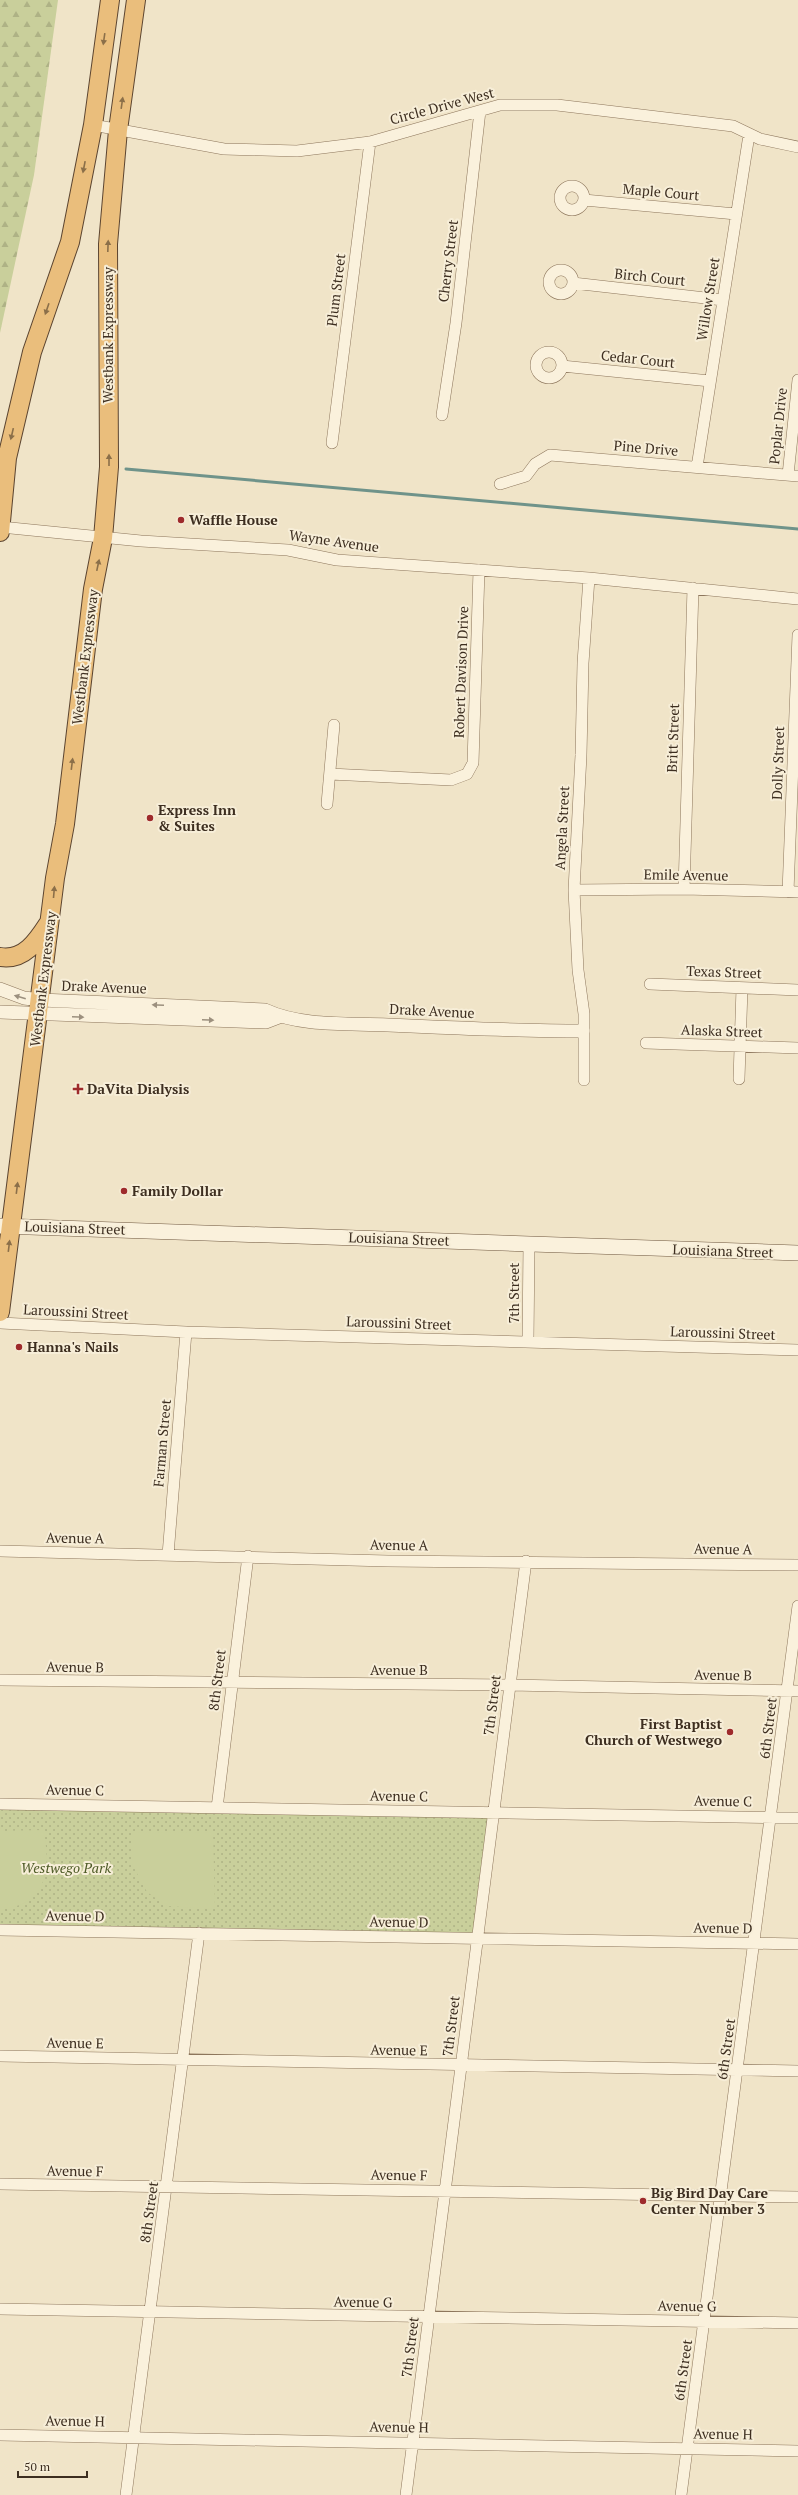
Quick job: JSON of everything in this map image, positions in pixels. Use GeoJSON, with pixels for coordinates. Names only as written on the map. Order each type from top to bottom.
{"type":"FeatureCollection","features":[{"type":"Feature","properties":{"kind":"highway"},"geometry":{"type":"LineString","coordinates":[[0,530],[7,458],[32,352],[70,242],[93,124],[110,0]]}},
{"type":"Feature","properties":{"kind":"highway","name":"Westbank Expressway"},"geometry":{"type":"LineString","coordinates":[[0,1305],[6,1226],[40,1008],[93,589],[103,538],[109,467],[108,244],[118,130],[136,0]]}},
{"type":"Feature","properties":{"kind":"highway"},"geometry":{"type":"LineString","coordinates":[[0,958],[15,956],[30,949],[35,945],[52,918]]}},
{"type":"Feature","properties":{"kind":"main road","name":"Louisiana Street"},"geometry":{"type":"LineString","coordinates":[[6,1226],[798,1253]]}},
{"type":"Feature","properties":{"kind":"street","name":"Circle Drive West"},"geometry":{"type":"LineString","coordinates":[[93,124],[118,130],[224,149],[297,151],[370,142],[500,105],[557,105],[733,126],[742,130],[748,135],[798,148]]}},
{"type":"Feature","properties":{"kind":"street","name":"Cherry Street"},"geometry":{"type":"LineString","coordinates":[[442,415],[456,323],[480,111]]}},
{"type":"Feature","properties":{"kind":"street","name":"Willow Street"},"geometry":{"type":"LineString","coordinates":[[697,467],[748,135]]}},
{"type":"Feature","properties":{"kind":"street","name":"Plum Street"},"geometry":{"type":"LineString","coordinates":[[332,443],[370,142]]}},
{"type":"Feature","properties":{"kind":"street","name":"Maple Court"},"geometry":{"type":"LineString","coordinates":[[584,200],[736,214]]}},
{"type":"Feature","properties":{"kind":"street","name":"Birch Court"},"geometry":{"type":"LineString","coordinates":[[573,283],[723,300]]}},
{"type":"Feature","properties":{"kind":"street","name":"Cedar Court"},"geometry":{"type":"LineString","coordinates":[[562,366],[710,381]]}},
{"type":"Feature","properties":{"kind":"street","name":"Poplar Drive"},"geometry":{"type":"LineString","coordinates":[[793,476],[798,380]]}},
{"type":"Feature","properties":{"kind":"street","name":"Pine Drive"},"geometry":{"type":"LineString","coordinates":[[500,484],[526,476],[535,464],[550,456],[793,476]]}},
{"type":"Feature","properties":{"kind":"street","name":"Wayne Avenue"},"geometry":{"type":"LineString","coordinates":[[0,530],[288,550],[337,560],[589,578],[692,588]]}},
{"type":"Feature","properties":{"kind":"street","name":"Robert Davison Drive"},"geometry":{"type":"LineString","coordinates":[[330,774],[451,780],[468,774],[473,763],[479,570]]}},
{"type":"Feature","properties":{"kind":"street","name":"Angela Street"},"geometry":{"type":"LineString","coordinates":[[584,1080],[583,1031],[574,890],[581,755],[582,663],[589,578]]}},
{"type":"Feature","properties":{"kind":"street"},"geometry":{"type":"LineString","coordinates":[[692,588],[798,599]]}},
{"type":"Feature","properties":{"kind":"street","name":"Britt Street"},"geometry":{"type":"LineString","coordinates":[[684,889],[692,588]]}},
{"type":"Feature","properties":{"kind":"street","name":"Dolly Street"},"geometry":{"type":"LineString","coordinates":[[793,892],[798,635]]}},
{"type":"Feature","properties":{"kind":"street"},"geometry":{"type":"LineString","coordinates":[[327,804],[334,725]]}},
{"type":"Feature","properties":{"kind":"street","name":"Emile Avenue"},"geometry":{"type":"LineString","coordinates":[[574,890],[684,889],[793,892]]}},
{"type":"Feature","properties":{"kind":"street","name":"Texas Street"},"geometry":{"type":"LineString","coordinates":[[650,984],[798,990]]}},
{"type":"Feature","properties":{"kind":"street"},"geometry":{"type":"LineString","coordinates":[[739,1079],[742,988]]}},
{"type":"Feature","properties":{"kind":"street","name":"Drake Avenue"},"geometry":{"type":"LineString","coordinates":[[0,989],[24,998],[40,1008]]}},
{"type":"Feature","properties":{"kind":"street","name":"Drake Avenue"},"geometry":{"type":"LineString","coordinates":[[0,1012],[40,1008],[266,1022],[279,1017],[319,1022],[499,1031],[583,1031]]}},
{"type":"Feature","properties":{"kind":"street","name":"Alaska Street"},"geometry":{"type":"LineString","coordinates":[[646,1043],[798,1048]]}},
{"type":"Feature","properties":{"kind":"street","name":"7th Street"},"geometry":{"type":"LineString","coordinates":[[528,1342],[529,1244]]}},
{"type":"Feature","properties":{"kind":"street","name":"Laroussini Street"},"geometry":{"type":"LineString","coordinates":[[0,1323],[186,1332],[798,1350]]}},
{"type":"Feature","properties":{"kind":"street","name":"Farman Street"},"geometry":{"type":"LineString","coordinates":[[168,1555],[186,1332]]}},
{"type":"Feature","properties":{"kind":"street","name":"Avenue A"},"geometry":{"type":"LineString","coordinates":[[0,1551],[248,1556],[388,1561],[526,1561],[798,1565]]}},
{"type":"Feature","properties":{"kind":"street","name":"8th Street"},"geometry":{"type":"LineString","coordinates":[[217,1808],[248,1556]]}},
{"type":"Feature","properties":{"kind":"street","name":"7th Street"},"geometry":{"type":"LineString","coordinates":[[406,2495],[526,1561]]}},
{"type":"Feature","properties":{"kind":"street","name":"6th Street"},"geometry":{"type":"LineString","coordinates":[[681,2495],[771,1817],[793,1691],[798,1606]]}},
{"type":"Feature","properties":{"kind":"street","name":"Avenue B"},"geometry":{"type":"LineString","coordinates":[[0,1680],[232,1684],[510,1685],[793,1691]]}},
{"type":"Feature","properties":{"kind":"street","name":"Avenue C"},"geometry":{"type":"LineString","coordinates":[[0,1804],[798,1818]]}},
{"type":"Feature","properties":{"kind":"street","name":"Avenue D"},"geometry":{"type":"LineString","coordinates":[[0,1930],[798,1944]]}},
{"type":"Feature","properties":{"kind":"street","name":"8th Street"},"geometry":{"type":"LineString","coordinates":[[126,2495],[168,2187],[199,1933]]}},
{"type":"Feature","properties":{"kind":"street","name":"Avenue E"},"geometry":{"type":"LineString","coordinates":[[0,2056],[461,2066],[798,2071]]}},
{"type":"Feature","properties":{"kind":"street","name":"Avenue F"},"geometry":{"type":"LineString","coordinates":[[0,2184],[445,2190],[798,2197]]}},
{"type":"Feature","properties":{"kind":"street","name":"Avenue G"},"geometry":{"type":"LineString","coordinates":[[0,2309],[428,2318],[798,2323]]}},
{"type":"Feature","properties":{"kind":"street","name":"Avenue H"},"geometry":{"type":"LineString","coordinates":[[0,2435],[412,2442],[798,2451]]}},
{"type":"Feature","properties":{"kind":"green space"},"geometry":{"type":"Polygon","coordinates":[[[0,0],[58,0],[34,175],[0,333],[0,0]]]}},
{"type":"Feature","properties":{"kind":"green space","name":"Westwego Park"},"geometry":{"type":"Polygon","coordinates":[[[0,1804],[493,1813],[477,1938],[0,1930],[0,1804]]]}},
{"type":"Feature","properties":{"kind":"green space"},"geometry":{"type":"Polygon","coordinates":[[[43,1830],[46,1844],[46,1871],[37,1893],[28,1901],[16,1906],[0,1908],[0,1831],[43,1830]]]}},
{"type":"Feature","properties":{"kind":"green space"},"geometry":{"type":"Polygon","coordinates":[[[213,1832],[215,1909],[167,1906],[147,1892],[132,1864],[132,1833],[213,1832]]]}},
{"type":"Feature","properties":{"kind":"waterway"},"geometry":{"type":"LineString","coordinates":[[126,469],[798,529]]}},
{"type":"Feature","properties":{"kind":"place","name":"Waffle House"},"geometry":{"type":"Point","coordinates":[181,520]}},
{"type":"Feature","properties":{"kind":"place","name":"Express Inn & Suites"},"geometry":{"type":"Point","coordinates":[150,818]}},
{"type":"Feature","properties":{"kind":"place","name":"DaVita Dialysis"},"geometry":{"type":"Point","coordinates":[78,1089]}},
{"type":"Feature","properties":{"kind":"place","name":"Family Dollar"},"geometry":{"type":"Point","coordinates":[124,1191]}},
{"type":"Feature","properties":{"kind":"place","name":"Hanna's Nails"},"geometry":{"type":"Point","coordinates":[19,1347]}},
{"type":"Feature","properties":{"kind":"place","name":"First Baptist Church of Westwego"},"geometry":{"type":"Point","coordinates":[730,1732]}},
{"type":"Feature","properties":{"kind":"place","name":"Big Bird Day Care Center Number 3"},"geometry":{"type":"Point","coordinates":[643,2201]}}]}
